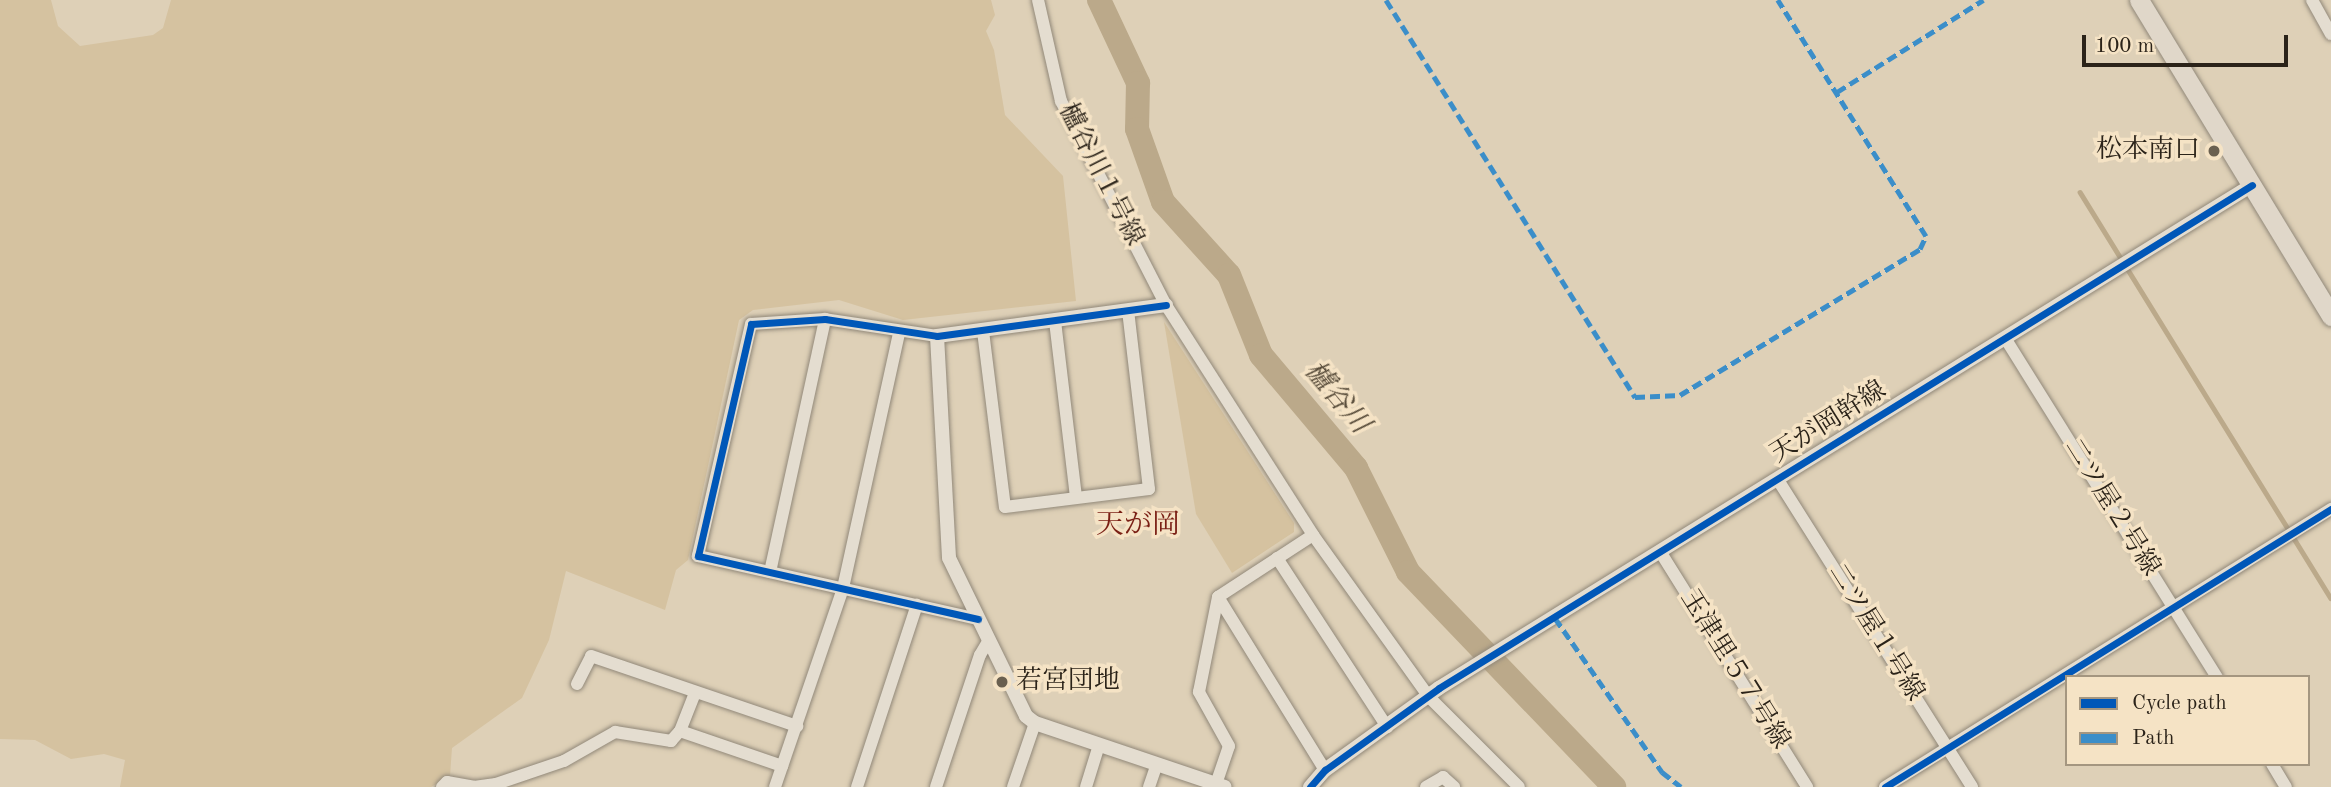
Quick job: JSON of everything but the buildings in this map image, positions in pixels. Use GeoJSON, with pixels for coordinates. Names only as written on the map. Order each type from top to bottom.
{"type":"FeatureCollection","features":[{"type":"Feature","properties":{"kind":"main road"},"geometry":{"type":"LineString","coordinates":[[2139,0],[2331,316]]}},
{"type":"Feature","properties":{"kind":"street","name":"櫨谷川１号線"},"geometry":{"type":"LineString","coordinates":[[1038,0],[1061,101],[1166,305],[1313,535],[1434,693],[1520,787]]}},
{"type":"Feature","properties":{"kind":"street"},"geometry":{"type":"LineString","coordinates":[[2313,4],[2331,34]]}},
{"type":"Feature","properties":{"kind":"street","name":"天が岡幹線"},"geometry":{"type":"LineString","coordinates":[[1310,787],[1325,770],[1434,693],[2252,185]]}},
{"type":"Feature","properties":{"kind":"street"},"geometry":{"type":"LineString","coordinates":[[978,620],[698,556],[751,324],[825,319],[899,333],[937,336],[1166,305]]}},
{"type":"Feature","properties":{"kind":"street"},"geometry":{"type":"LineString","coordinates":[[983,331],[1005,508],[1149,489],[1128,311]]}},
{"type":"Feature","properties":{"kind":"street"},"geometry":{"type":"LineString","coordinates":[[770,572],[825,319]]}},
{"type":"Feature","properties":{"kind":"street"},"geometry":{"type":"LineString","coordinates":[[1055,321],[1076,497]]}},
{"type":"Feature","properties":{"kind":"street"},"geometry":{"type":"LineString","coordinates":[[775,787],[843,588],[899,333]]}},
{"type":"Feature","properties":{"kind":"street"},"geometry":{"type":"LineString","coordinates":[[937,336],[950,558],[1026,716],[1035,723],[1219,786],[1229,746],[1199,692],[1218,597],[1313,535]]}},
{"type":"Feature","properties":{"kind":"street","name":"二ツ屋２号線"},"geometry":{"type":"LineString","coordinates":[[2006,338],[2216,675]]}},
{"type":"Feature","properties":{"kind":"street","name":"二ツ屋１号線"},"geometry":{"type":"LineString","coordinates":[[1778,480],[1972,787]]}},
{"type":"Feature","properties":{"kind":"street"},"geometry":{"type":"LineString","coordinates":[[1885,787],[2331,509]]}},
{"type":"Feature","properties":{"kind":"street","name":"玉津里５７号線"},"geometry":{"type":"LineString","coordinates":[[1661,553],[1807,787]]}},
{"type":"Feature","properties":{"kind":"street"},"geometry":{"type":"LineString","coordinates":[[1277,558],[1387,727]]}},
{"type":"Feature","properties":{"kind":"street"},"geometry":{"type":"LineString","coordinates":[[1218,597],[1325,770]]}},
{"type":"Feature","properties":{"kind":"street"},"geometry":{"type":"LineString","coordinates":[[857,787],[917,605]]}},
{"type":"Feature","properties":{"kind":"street"},"geometry":{"type":"LineString","coordinates":[[936,787],[979,655],[989,640]]}},
{"type":"Feature","properties":{"kind":"street"},"geometry":{"type":"LineString","coordinates":[[577,684],[591,656],[797,726]]}},
{"type":"Feature","properties":{"kind":"street"},"geometry":{"type":"LineString","coordinates":[[442,787],[447,782],[474,787],[496,784],[564,761],[615,732],[671,741],[680,731],[695,693]]}},
{"type":"Feature","properties":{"kind":"street"},"geometry":{"type":"LineString","coordinates":[[1013,787],[1035,723]]}},
{"type":"Feature","properties":{"kind":"street"},"geometry":{"type":"LineString","coordinates":[[680,731],[782,766]]}},
{"type":"Feature","properties":{"kind":"street"},"geometry":{"type":"LineString","coordinates":[[1086,787],[1100,745]]}},
{"type":"Feature","properties":{"kind":"street"},"geometry":{"type":"LineString","coordinates":[[1149,787],[1157,764]]}},
{"type":"Feature","properties":{"kind":"street"},"geometry":{"type":"LineString","coordinates":[[2273,766],[2287,787]]}},
{"type":"Feature","properties":{"kind":"street"},"geometry":{"type":"LineString","coordinates":[[1426,787],[1443,777],[1454,787]]}},
{"type":"Feature","properties":{"kind":"shaded area"},"geometry":{"type":"Polygon","coordinates":[[[0,0],[51,0],[58,26],[80,46],[153,35],[163,28],[171,0],[991,0],[995,15],[986,31],[994,50],[1005,115],[1063,176],[1076,301],[903,320],[839,300],[753,310],[739,320],[688,560],[676,570],[665,610],[566,571],[549,640],[522,698],[452,748],[450,776],[431,787],[120,787],[125,760],[104,754],[71,759],[35,740],[0,739],[0,0]]]}},
{"type":"Feature","properties":{"kind":"shaded area"},"geometry":{"type":"Polygon","coordinates":[[[1164,322],[1294,523],[1294,532],[1232,573],[1196,514],[1164,322]]]}},
{"type":"Feature","properties":{"kind":"waterway","name":"櫨谷川"},"geometry":{"type":"LineString","coordinates":[[1099,0],[1138,83],[1137,129],[1163,202],[1229,275],[1261,355],[1356,468],[1408,572],[1614,787]]}},
{"type":"Feature","properties":{"kind":"waterway"},"geometry":{"type":"LineString","coordinates":[[2080,192],[2331,598]]}},
{"type":"Feature","properties":{"kind":"marked path"},"geometry":{"type":"LineString","coordinates":[[1386,0],[1635,397],[1680,395],[1920,249],[1926,236],[1778,0]]}},
{"type":"Feature","properties":{"kind":"marked path"},"geometry":{"type":"LineString","coordinates":[[1837,92],[1983,0]]}},
{"type":"Feature","properties":{"kind":"marked path"},"geometry":{"type":"LineString","coordinates":[[1555,618],[1662,772],[1681,787]]}},
{"type":"Feature","properties":{"kind":"cycle path"},"geometry":{"type":"LineString","coordinates":[[1310,787],[1325,770],[1439,688],[2252,185]]}},
{"type":"Feature","properties":{"kind":"cycle path"},"geometry":{"type":"LineString","coordinates":[[978,619],[698,556],[751,324],[825,319],[937,336],[1166,305]]}},
{"type":"Feature","properties":{"kind":"cycle path"},"geometry":{"type":"LineString","coordinates":[[1885,787],[2331,509]]}},
{"type":"Feature","properties":{"kind":"place","name":"松本南口"},"geometry":{"type":"Point","coordinates":[2214,151]}},
{"type":"Feature","properties":{"kind":"place","name":"若宮団地"},"geometry":{"type":"Point","coordinates":[1002,682]}},
{"type":"Feature","properties":{"kind":"district","name":"天が岡"},"geometry":{"type":"Point","coordinates":[1138,526]}}]}
